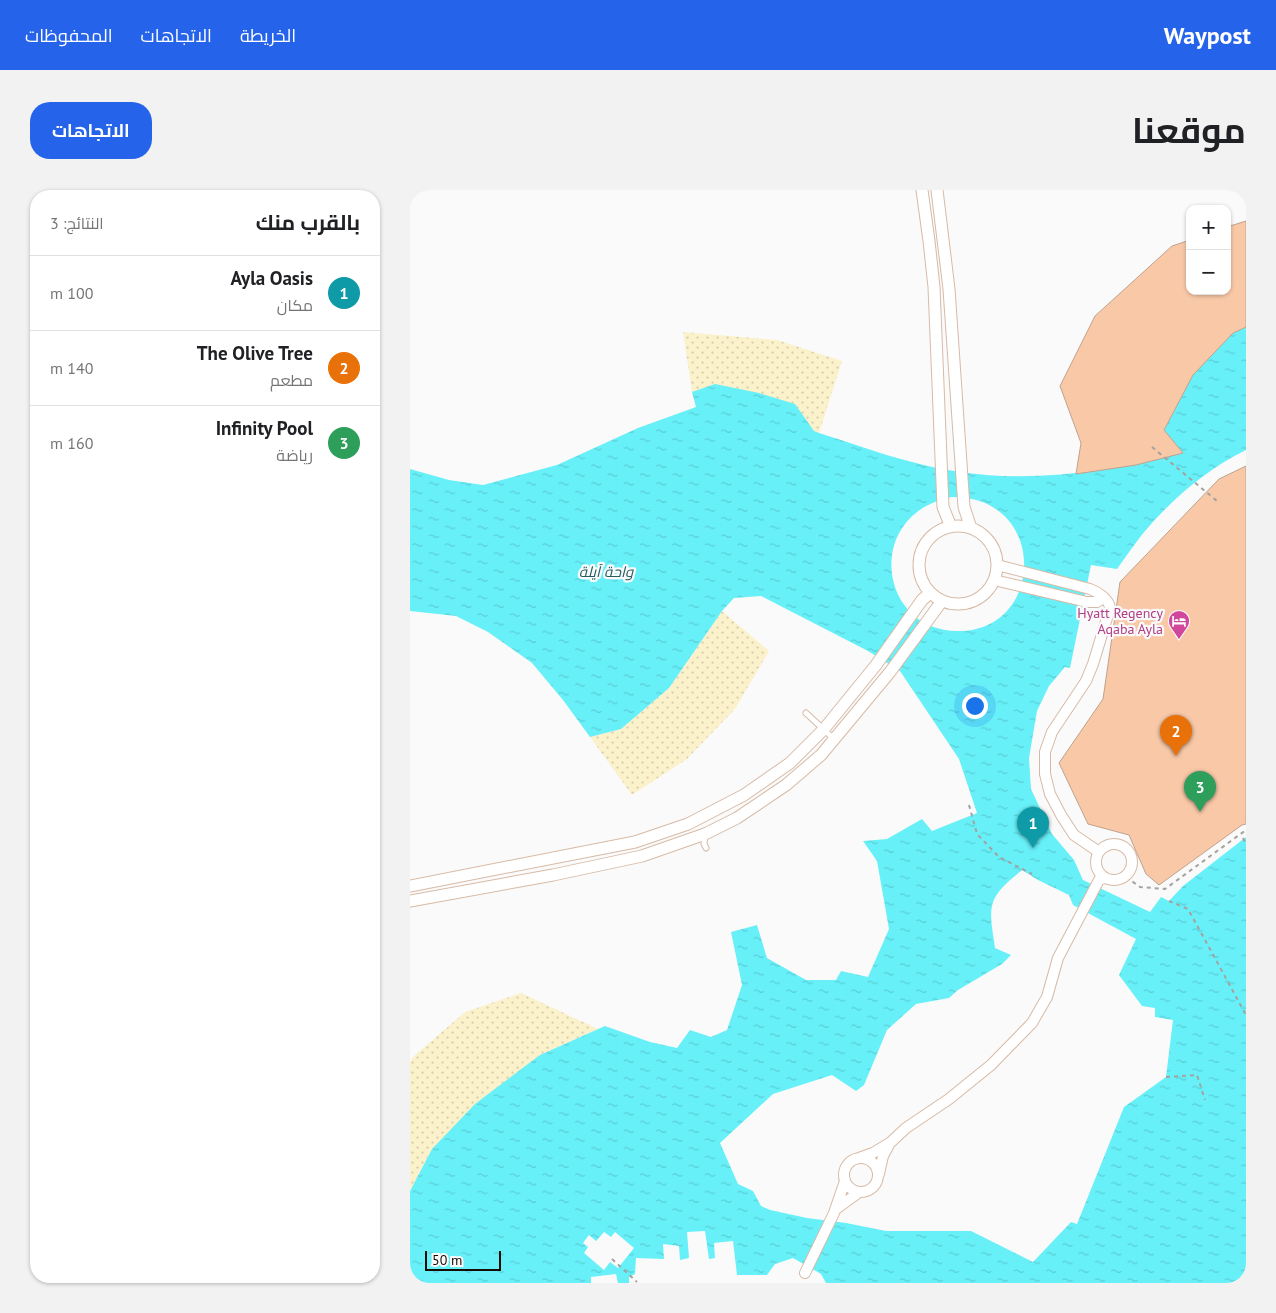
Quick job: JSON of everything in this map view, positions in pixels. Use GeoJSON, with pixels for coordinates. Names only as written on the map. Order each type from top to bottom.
{"type":"FeatureCollection","features":[{"type":"Feature","properties":{"kind":"street"},"geometry":{"type":"LineString","coordinates":[[922,190],[930,241],[934,295],[943,507],[951,527]]}},
{"type":"Feature","properties":{"kind":"street"},"geometry":{"type":"LineString","coordinates":[[937,190],[949,289],[964,507],[971,528]]}},
{"type":"Feature","properties":{"kind":"street"},"geometry":{"type":"LineString","coordinates":[[941,458],[960,458]]}},
{"type":"Feature","properties":{"kind":"street"},"geometry":{"type":"LineString","coordinates":[[410,886],[620,845],[669,832],[701,818],[756,788],[790,763],[824,729],[876,665],[926,597],[919,564],[925,544],[932,536],[941,530],[951,527],[971,528],[982,534],[990,543],[1001,567],[999,581],[972,602],[939,604],[926,597]]}},
{"type":"Feature","properties":{"kind":"street"},"geometry":{"type":"LineString","coordinates":[[1001,567],[1099,592],[1110,604],[1093,664],[1086,681],[1052,732],[1045,752],[1046,774],[1050,794],[1060,815],[1074,835],[1098,852]]}},
{"type":"Feature","properties":{"kind":"street"},"geometry":{"type":"LineString","coordinates":[[999,581],[1087,602],[1097,602],[1103,598]]}},
{"type":"Feature","properties":{"kind":"street"},"geometry":{"type":"LineString","coordinates":[[410,901],[553,875],[642,856],[705,834],[737,818],[786,785],[821,755],[890,672],[939,604]]}},
{"type":"Feature","properties":{"kind":"street"},"geometry":{"type":"LineString","coordinates":[[1110,844],[1124,846],[1132,858],[1132,865],[1126,877],[1118,880],[1102,879],[1096,866],[1098,852],[1110,844]]}},
{"type":"Feature","properties":{"kind":"street"},"geometry":{"type":"LineString","coordinates":[[805,1273],[835,1211],[845,1181],[844,1171],[846,1166],[854,1159],[873,1153],[891,1142],[906,1128],[949,1098],[991,1065],[1032,1023],[1048,997],[1058,958],[1082,911],[1102,879]]}},
{"type":"Feature","properties":{"kind":"street"},"geometry":{"type":"LineString","coordinates":[[845,1181],[852,1191],[858,1193],[870,1191],[879,1176],[883,1156],[891,1142]]}},
{"type":"Feature","properties":{"kind":"street"},"geometry":{"type":"LineString","coordinates":[[860,1158],[874,1162],[879,1176]]}},
{"type":"Feature","properties":{"kind":"street"},"geometry":{"type":"LineString","coordinates":[[835,1211],[858,1193]]}},
{"type":"Feature","properties":{"kind":"lane"},"geometry":{"type":"LineString","coordinates":[[806,713],[834,740]]}},
{"type":"Feature","properties":{"kind":"lane"},"geometry":{"type":"LineString","coordinates":[[705,834],[704,844],[706,848]]}},
{"type":"Feature","properties":{"kind":"path"},"geometry":{"type":"LineString","coordinates":[[1152,447],[1217,500]]}},
{"type":"Feature","properties":{"kind":"path"},"geometry":{"type":"LineString","coordinates":[[969,805],[977,834],[999,857],[1032,874]]}},
{"type":"Feature","properties":{"kind":"path"},"geometry":{"type":"LineString","coordinates":[[1126,877],[1140,887],[1166,890],[1246,830]]}},
{"type":"Feature","properties":{"kind":"path"},"geometry":{"type":"LineString","coordinates":[[1243,838],[1246,844]]}},
{"type":"Feature","properties":{"kind":"path"},"geometry":{"type":"LineString","coordinates":[[1169,901],[1188,909],[1246,1015]]}},
{"type":"Feature","properties":{"kind":"path"},"geometry":{"type":"LineString","coordinates":[[1166,1077],[1196,1075],[1205,1100]]}},
{"type":"Feature","properties":{"kind":"path"},"geometry":{"type":"LineString","coordinates":[[612,1259],[637,1282]]}},
{"type":"Feature","properties":{"kind":"sand"},"geometry":{"type":"Polygon","coordinates":[[[683,332],[777,340],[842,361],[819,433],[814,431],[794,404],[692,392],[683,332]]]}},
{"type":"Feature","properties":{"kind":"sand"},"geometry":{"type":"Polygon","coordinates":[[[722,611],[769,651],[735,709],[687,759],[632,795],[590,737],[621,729],[669,688],[722,611]]]}},
{"type":"Feature","properties":{"kind":"sand"},"geometry":{"type":"Polygon","coordinates":[[[521,993],[598,1029],[540,1055],[432,1149],[410,1191],[410,1062],[414,1056],[465,1012],[521,993]]]}},
{"type":"Feature","properties":{"kind":"water","name":"واحة آيلة"},"geometry":{"type":"Polygon","coordinates":[[[1246,327],[1246,450],[1220,464],[1162,512],[1147,528],[1117,569],[1091,565],[1070,668],[1065,667],[1049,686],[1037,711],[1029,758],[1031,789],[1052,834],[1074,860],[1083,880],[1150,912],[1161,897],[1169,901],[1183,886],[1246,837],[1246,1283],[826,1283],[821,1274],[793,1258],[775,1264],[767,1275],[737,1275],[733,1241],[714,1243],[715,1258],[709,1259],[705,1231],[687,1232],[689,1258],[680,1260],[679,1246],[663,1244],[664,1259],[636,1258],[635,1274],[629,1277],[629,1283],[618,1283],[616,1274],[591,1277],[591,1283],[410,1283],[410,1191],[432,1149],[475,1104],[540,1055],[605,1026],[650,1042],[677,1048],[690,1030],[711,1037],[727,1030],[742,985],[731,932],[757,925],[767,958],[806,980],[836,980],[841,971],[868,977],[889,929],[877,861],[863,841],[887,839],[922,819],[932,831],[977,813],[959,759],[900,671],[868,651],[761,596],[734,598],[722,611],[669,688],[621,729],[590,737],[563,700],[532,663],[488,632],[456,616],[410,611],[410,469],[449,480],[483,485],[557,465],[638,428],[696,407],[692,392],[715,384],[759,393],[795,404],[814,431],[886,455],[937,468],[983,475],[1012,476],[1070,474],[1098,470],[1183,453],[1164,430],[1194,372],[1233,333],[1246,327]],[[952,497],[923,508],[904,526],[893,548],[892,572],[898,595],[912,614],[934,627],[962,631],[990,624],[1009,608],[1021,587],[1024,562],[1019,538],[1005,517],[983,502],[952,497]],[[1022,870],[1006,884],[994,899],[991,912],[995,948],[1011,955],[1002,964],[958,990],[949,998],[916,1004],[887,1030],[864,1085],[856,1091],[832,1075],[773,1094],[720,1143],[738,1184],[753,1191],[761,1206],[770,1210],[807,1218],[886,1231],[971,1231],[1033,1262],[1071,1222],[1077,1224],[1124,1107],[1166,1077],[1173,1020],[1155,1017],[1155,1008],[1142,1006],[1119,975],[1136,939],[1073,905],[1069,895],[1022,870]],[[604,1232],[596,1241],[589,1235],[583,1243],[588,1247],[584,1253],[604,1270],[610,1262],[618,1268],[634,1248],[615,1232],[611,1237],[604,1232]]]}},
{"type":"Feature","properties":{"kind":"building"},"geometry":{"type":"Polygon","coordinates":[[[1246,221],[1246,327],[1233,333],[1193,375],[1164,430],[1183,453],[1136,465],[1076,474],[1081,443],[1060,386],[1095,316],[1172,246],[1186,241],[1186,295],[1231,295],[1231,226],[1246,221]]]}},
{"type":"Feature","properties":{"kind":"building","name":"Hyatt Regency Aqaba Ayla"},"geometry":{"type":"Polygon","coordinates":[[[1246,466],[1246,824],[1159,885],[1146,874],[1129,835],[1088,824],[1059,763],[1103,699],[1120,582],[1219,479],[1246,466]]]}},
{"type":"Feature","properties":{"kind":"place","name":"Hyatt Regency Aqaba Ayla"},"geometry":{"type":"Point","coordinates":[1179,640]}},
{"type":"Feature","properties":{"kind":"place","name":"The Olive Tree"},"geometry":{"type":"Point","coordinates":[1176,756]}},
{"type":"Feature","properties":{"kind":"place","name":"Infinity Pool"},"geometry":{"type":"Point","coordinates":[1200,812]}},
{"type":"Feature","properties":{"kind":"place","name":"Ayla Oasis"},"geometry":{"type":"Point","coordinates":[1033,848]}}]}
